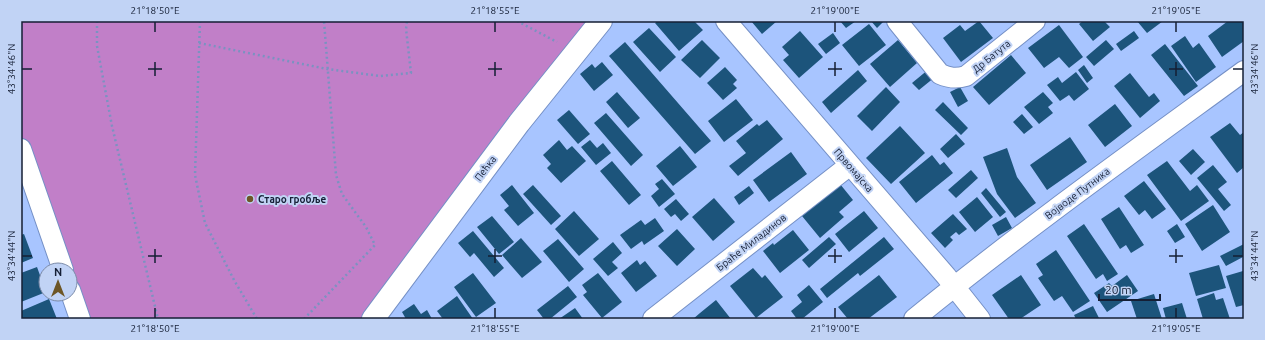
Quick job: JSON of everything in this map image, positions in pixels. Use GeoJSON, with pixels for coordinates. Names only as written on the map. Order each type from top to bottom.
{"type":"FeatureCollection","features":[{"type":"Feature","properties":{"kind":"street","name":"Пећка"},"geometry":{"type":"LineString","coordinates":[[373,319],[514,130],[600,21]]}},
{"type":"Feature","properties":{"kind":"street","name":"Првомајска"},"geometry":{"type":"LineString","coordinates":[[726,21],[954,286],[980,319]]}},
{"type":"Feature","properties":{"kind":"street","name":"Др Батута"},"geometry":{"type":"LineString","coordinates":[[897,21],[940,74],[949,78],[966,76],[1035,21]]}},
{"type":"Feature","properties":{"kind":"street","name":"Војводе Путника"},"geometry":{"type":"LineString","coordinates":[[914,319],[954,286],[1119,162],[1244,71]]}},
{"type":"Feature","properties":{"kind":"street"},"geometry":{"type":"LineString","coordinates":[[21,149],[60,262]]}},
{"type":"Feature","properties":{"kind":"street","name":"Браће Миладинов"},"geometry":{"type":"LineString","coordinates":[[653,319],[850,166]]}},
{"type":"Feature","properties":{"kind":"street"},"geometry":{"type":"LineString","coordinates":[[74,302],[80,319]]}},
{"type":"Feature","properties":{"kind":"path"},"geometry":{"type":"LineString","coordinates":[[97,21],[97,46],[112,126],[158,319]]}},
{"type":"Feature","properties":{"kind":"path"},"geometry":{"type":"LineString","coordinates":[[200,21],[195,175],[198,192],[206,223],[234,280],[257,319]]}},
{"type":"Feature","properties":{"kind":"path"},"geometry":{"type":"LineString","coordinates":[[304,319],[375,245],[366,227],[342,194],[336,175],[324,21]]}},
{"type":"Feature","properties":{"kind":"path"},"geometry":{"type":"LineString","coordinates":[[199,43],[328,69],[380,76],[411,74],[406,29],[407,21]]}},
{"type":"Feature","properties":{"kind":"path"},"geometry":{"type":"LineString","coordinates":[[517,21],[576,52]]}},
{"type":"Feature","properties":{"kind":"shaded area","name":"Старо гробље"},"geometry":{"type":"Polygon","coordinates":[[[21,21],[592,21],[373,319],[80,319],[74,302],[78,302],[78,262],[67,262],[21,149],[21,21]]]}},
{"type":"Feature","properties":{"kind":"building"},"geometry":{"type":"Polygon","coordinates":[[[658,21],[694,21],[703,30],[679,51],[655,23],[658,21]]]}},
{"type":"Feature","properties":{"kind":"building"},"geometry":{"type":"Polygon","coordinates":[[[751,21],[777,21],[762,34],[751,21]]]}},
{"type":"Feature","properties":{"kind":"building"},"geometry":{"type":"Polygon","coordinates":[[[840,21],[856,21],[846,28],[840,21]]]}},
{"type":"Feature","properties":{"kind":"building"},"geometry":{"type":"Polygon","coordinates":[[[871,21],[884,21],[877,28],[871,21]]]}},
{"type":"Feature","properties":{"kind":"building"},"geometry":{"type":"Polygon","coordinates":[[[979,21],[993,38],[961,62],[943,38],[960,25],[965,31],[979,21]]]}},
{"type":"Feature","properties":{"kind":"building"},"geometry":{"type":"Polygon","coordinates":[[[1083,21],[1104,21],[1110,27],[1093,41],[1079,24],[1083,21]]]}},
{"type":"Feature","properties":{"kind":"building"},"geometry":{"type":"Polygon","coordinates":[[[1137,21],[1163,21],[1147,33],[1137,21]]]}},
{"type":"Feature","properties":{"kind":"building"},"geometry":{"type":"Polygon","coordinates":[[[1228,21],[1244,21],[1244,41],[1222,57],[1208,36],[1228,21]]]}},
{"type":"Feature","properties":{"kind":"building"},"geometry":{"type":"Polygon","coordinates":[[[869,24],[886,45],[859,66],[842,45],[869,24]]]}},
{"type":"Feature","properties":{"kind":"building"},"geometry":{"type":"Polygon","coordinates":[[[1059,25],[1083,57],[1069,68],[1059,57],[1044,68],[1028,48],[1059,25]]]}},
{"type":"Feature","properties":{"kind":"building"},"geometry":{"type":"Polygon","coordinates":[[[649,28],[676,57],[660,72],[633,42],[649,28]]]}},
{"type":"Feature","properties":{"kind":"building"},"geometry":{"type":"Polygon","coordinates":[[[800,31],[823,57],[799,78],[783,60],[789,55],[782,47],[800,31]]]}},
{"type":"Feature","properties":{"kind":"building"},"geometry":{"type":"Polygon","coordinates":[[[1134,31],[1139,38],[1121,51],[1116,44],[1134,31]]]}},
{"type":"Feature","properties":{"kind":"building"},"geometry":{"type":"Polygon","coordinates":[[[833,33],[840,43],[826,54],[818,44],[833,33]]]}},
{"type":"Feature","properties":{"kind":"building"},"geometry":{"type":"Polygon","coordinates":[[[1185,36],[1193,48],[1199,43],[1216,67],[1196,82],[1171,46],[1185,36]]]}},
{"type":"Feature","properties":{"kind":"building"},"geometry":{"type":"Polygon","coordinates":[[[702,40],[720,58],[700,78],[681,60],[702,40]]]}},
{"type":"Feature","properties":{"kind":"building"},"geometry":{"type":"Polygon","coordinates":[[[898,40],[917,63],[890,87],[870,64],[898,40]]]}},
{"type":"Feature","properties":{"kind":"building"},"geometry":{"type":"Polygon","coordinates":[[[1106,40],[1114,49],[1094,66],[1086,57],[1106,40]]]}},
{"type":"Feature","properties":{"kind":"building"},"geometry":{"type":"Polygon","coordinates":[[[625,42],[711,141],[695,154],[609,56],[625,42]]]}},
{"type":"Feature","properties":{"kind":"building"},"geometry":{"type":"Polygon","coordinates":[[[1165,44],[1198,86],[1184,96],[1151,55],[1165,44]]]}},
{"type":"Feature","properties":{"kind":"building"},"geometry":{"type":"Polygon","coordinates":[[[1011,55],[1026,73],[989,105],[973,87],[1011,55]]]}},
{"type":"Feature","properties":{"kind":"building"},"geometry":{"type":"Polygon","coordinates":[[[602,62],[613,75],[594,91],[580,74],[592,64],[595,68],[602,62]]]}},
{"type":"Feature","properties":{"kind":"building"},"geometry":{"type":"Polygon","coordinates":[[[1084,65],[1093,78],[1087,83],[1078,70],[1084,65]]]}},
{"type":"Feature","properties":{"kind":"building"},"geometry":{"type":"Polygon","coordinates":[[[725,67],[737,80],[733,84],[737,88],[723,100],[707,83],[725,67]]]}},
{"type":"Feature","properties":{"kind":"building"},"geometry":{"type":"Polygon","coordinates":[[[929,69],[935,77],[919,90],[912,83],[929,69]]]}},
{"type":"Feature","properties":{"kind":"building"},"geometry":{"type":"Polygon","coordinates":[[[858,70],[867,81],[831,113],[822,102],[858,70]]]}},
{"type":"Feature","properties":{"kind":"building"},"geometry":{"type":"Polygon","coordinates":[[[1076,72],[1089,89],[1074,101],[1069,95],[1060,101],[1047,85],[1058,77],[1062,83],[1076,72]]]}},
{"type":"Feature","properties":{"kind":"building"},"geometry":{"type":"Polygon","coordinates":[[[1130,73],[1149,97],[1154,93],[1160,101],[1140,118],[1114,86],[1130,73]]]}},
{"type":"Feature","properties":{"kind":"building"},"geometry":{"type":"Polygon","coordinates":[[[886,87],[900,102],[872,131],[857,116],[886,87]]]}},
{"type":"Feature","properties":{"kind":"building"},"geometry":{"type":"Polygon","coordinates":[[[960,87],[968,101],[958,107],[950,92],[960,87]]]}},
{"type":"Feature","properties":{"kind":"building"},"geometry":{"type":"Polygon","coordinates":[[[617,92],[640,118],[628,128],[606,102],[617,92]]]}},
{"type":"Feature","properties":{"kind":"building"},"geometry":{"type":"Polygon","coordinates":[[[1043,92],[1053,103],[1048,107],[1053,113],[1039,124],[1024,107],[1043,92]]]}},
{"type":"Feature","properties":{"kind":"building"},"geometry":{"type":"Polygon","coordinates":[[[736,99],[753,120],[724,142],[708,121],[736,99]]]}},
{"type":"Feature","properties":{"kind":"building"},"geometry":{"type":"Polygon","coordinates":[[[943,102],[968,128],[961,135],[935,110],[943,102]]]}},
{"type":"Feature","properties":{"kind":"building"},"geometry":{"type":"Polygon","coordinates":[[[1115,104],[1132,126],[1105,147],[1088,125],[1115,104]]]}},
{"type":"Feature","properties":{"kind":"building"},"geometry":{"type":"Polygon","coordinates":[[[569,110],[590,134],[578,144],[557,120],[569,110]]]}},
{"type":"Feature","properties":{"kind":"building"},"geometry":{"type":"Polygon","coordinates":[[[606,113],[643,155],[631,166],[594,123],[606,113]]]}},
{"type":"Feature","properties":{"kind":"building"},"geometry":{"type":"Polygon","coordinates":[[[1022,114],[1033,127],[1024,134],[1013,122],[1022,114]]]}},
{"type":"Feature","properties":{"kind":"building"},"geometry":{"type":"Polygon","coordinates":[[[767,120],[783,139],[738,176],[729,166],[746,153],[736,141],[757,124],[759,126],[767,120]]]}},
{"type":"Feature","properties":{"kind":"building"},"geometry":{"type":"Polygon","coordinates":[[[1230,123],[1240,135],[1244,132],[1244,167],[1237,173],[1210,137],[1230,123]]]}},
{"type":"Feature","properties":{"kind":"building"},"geometry":{"type":"Polygon","coordinates":[[[900,126],[925,153],[891,184],[866,158],[900,126]]]}},
{"type":"Feature","properties":{"kind":"building"},"geometry":{"type":"Polygon","coordinates":[[[956,134],[965,144],[948,158],[940,149],[956,134]]]}},
{"type":"Feature","properties":{"kind":"building"},"geometry":{"type":"Polygon","coordinates":[[[1070,137],[1087,162],[1047,190],[1030,165],[1070,137]]]}},
{"type":"Feature","properties":{"kind":"building"},"geometry":{"type":"Polygon","coordinates":[[[559,140],[567,150],[572,146],[586,161],[561,183],[547,168],[551,164],[543,155],[559,140]]]}},
{"type":"Feature","properties":{"kind":"building"},"geometry":{"type":"Polygon","coordinates":[[[590,140],[597,148],[603,143],[611,153],[596,165],[581,147],[590,140]]]}},
{"type":"Feature","properties":{"kind":"building"},"geometry":{"type":"Polygon","coordinates":[[[680,146],[697,167],[673,186],[656,166],[680,146]]]}},
{"type":"Feature","properties":{"kind":"building"},"geometry":{"type":"Polygon","coordinates":[[[1007,148],[1017,177],[1036,203],[1015,218],[997,194],[983,157],[1007,148]]]}},
{"type":"Feature","properties":{"kind":"building"},"geometry":{"type":"Polygon","coordinates":[[[1193,149],[1205,162],[1191,175],[1179,161],[1193,149]]]}},
{"type":"Feature","properties":{"kind":"building"},"geometry":{"type":"Polygon","coordinates":[[[791,152],[807,174],[769,202],[753,180],[791,152]]]}},
{"type":"Feature","properties":{"kind":"building"},"geometry":{"type":"Polygon","coordinates":[[[932,155],[940,165],[944,162],[953,173],[916,203],[899,182],[932,155]]]}},
{"type":"Feature","properties":{"kind":"building"},"geometry":{"type":"Polygon","coordinates":[[[612,161],[641,195],[629,205],[600,171],[612,161]]]}},
{"type":"Feature","properties":{"kind":"building"},"geometry":{"type":"Polygon","coordinates":[[[1167,161],[1190,191],[1197,185],[1209,201],[1181,221],[1147,175],[1167,161]]]}},
{"type":"Feature","properties":{"kind":"building"},"geometry":{"type":"Polygon","coordinates":[[[1213,165],[1227,182],[1218,189],[1231,205],[1224,211],[1197,178],[1213,165]]]}},
{"type":"Feature","properties":{"kind":"building"},"geometry":{"type":"Polygon","coordinates":[[[971,170],[978,178],[956,198],[948,190],[971,170]]]}},
{"type":"Feature","properties":{"kind":"building"},"geometry":{"type":"Polygon","coordinates":[[[662,179],[675,194],[659,207],[651,196],[659,189],[655,184],[662,179]]]}},
{"type":"Feature","properties":{"kind":"building"},"geometry":{"type":"Polygon","coordinates":[[[1144,181],[1166,209],[1152,219],[1145,210],[1139,215],[1124,196],[1144,181]]]}},
{"type":"Feature","properties":{"kind":"building"},"geometry":{"type":"Polygon","coordinates":[[[840,184],[853,200],[839,212],[844,217],[820,238],[802,216],[840,184]]]}},
{"type":"Feature","properties":{"kind":"building"},"geometry":{"type":"Polygon","coordinates":[[[512,185],[534,213],[518,226],[504,210],[509,206],[500,195],[512,185]]]}},
{"type":"Feature","properties":{"kind":"building"},"geometry":{"type":"Polygon","coordinates":[[[533,185],[561,216],[551,225],[523,194],[533,185]]]}},
{"type":"Feature","properties":{"kind":"building"},"geometry":{"type":"Polygon","coordinates":[[[749,186],[754,193],[739,205],[734,197],[749,186]]]}},
{"type":"Feature","properties":{"kind":"building"},"geometry":{"type":"Polygon","coordinates":[[[986,188],[1006,212],[1000,217],[981,193],[986,188]]]}},
{"type":"Feature","properties":{"kind":"building"},"geometry":{"type":"Polygon","coordinates":[[[977,197],[993,217],[975,232],[959,212],[977,197]]]}},
{"type":"Feature","properties":{"kind":"building"},"geometry":{"type":"Polygon","coordinates":[[[714,198],[735,222],[713,241],[692,217],[714,198]]]}},
{"type":"Feature","properties":{"kind":"building"},"geometry":{"type":"Polygon","coordinates":[[[676,199],[689,214],[681,221],[675,214],[671,217],[664,209],[676,199]]]}},
{"type":"Feature","properties":{"kind":"building"},"geometry":{"type":"Polygon","coordinates":[[[1213,205],[1230,232],[1202,251],[1185,224],[1213,205]]]}},
{"type":"Feature","properties":{"kind":"building"},"geometry":{"type":"Polygon","coordinates":[[[1119,207],[1144,245],[1131,253],[1126,245],[1120,249],[1101,219],[1119,207]]]}},
{"type":"Feature","properties":{"kind":"building"},"geometry":{"type":"Polygon","coordinates":[[[574,211],[599,239],[579,256],[555,229],[574,211]]]}},
{"type":"Feature","properties":{"kind":"building"},"geometry":{"type":"Polygon","coordinates":[[[864,211],[878,228],[849,252],[835,234],[864,211]]]}},
{"type":"Feature","properties":{"kind":"building"},"geometry":{"type":"Polygon","coordinates":[[[953,214],[967,229],[959,235],[956,232],[950,237],[953,240],[945,248],[931,233],[953,214]]]}},
{"type":"Feature","properties":{"kind":"building"},"geometry":{"type":"Polygon","coordinates":[[[492,216],[514,242],[499,254],[477,227],[492,216]]]}},
{"type":"Feature","properties":{"kind":"building"},"geometry":{"type":"Polygon","coordinates":[[[1006,217],[1012,228],[998,236],[992,225],[1006,217]]]}},
{"type":"Feature","properties":{"kind":"building"},"geometry":{"type":"Polygon","coordinates":[[[655,218],[664,231],[644,245],[642,241],[631,249],[620,235],[641,220],[645,225],[655,218]]]}},
{"type":"Feature","properties":{"kind":"building"},"geometry":{"type":"Polygon","coordinates":[[[1084,224],[1118,274],[1107,281],[1103,274],[1096,279],[1067,236],[1084,224]]]}},
{"type":"Feature","properties":{"kind":"building"},"geometry":{"type":"Polygon","coordinates":[[[1177,224],[1185,237],[1175,243],[1167,231],[1177,224]]]}},
{"type":"Feature","properties":{"kind":"building"},"geometry":{"type":"Polygon","coordinates":[[[677,229],[695,249],[677,266],[658,246],[677,229]]]}},
{"type":"Feature","properties":{"kind":"building"},"geometry":{"type":"Polygon","coordinates":[[[793,230],[809,250],[780,273],[763,251],[773,243],[774,245],[793,230]]]}},
{"type":"Feature","properties":{"kind":"building"},"geometry":{"type":"Polygon","coordinates":[[[473,231],[504,268],[494,277],[474,253],[470,257],[458,243],[473,231]]]}},
{"type":"Feature","properties":{"kind":"building"},"geometry":{"type":"Polygon","coordinates":[[[24,234],[33,258],[21,263],[21,235],[24,234]]]}},
{"type":"Feature","properties":{"kind":"building"},"geometry":{"type":"Polygon","coordinates":[[[829,237],[836,244],[809,268],[802,260],[829,237]]]}},
{"type":"Feature","properties":{"kind":"building"},"geometry":{"type":"Polygon","coordinates":[[[884,237],[894,249],[860,276],[858,273],[827,298],[820,289],[884,237]]]}},
{"type":"Feature","properties":{"kind":"building"},"geometry":{"type":"Polygon","coordinates":[[[521,238],[542,262],[522,278],[502,255],[521,238]]]}},
{"type":"Feature","properties":{"kind":"building"},"geometry":{"type":"Polygon","coordinates":[[[558,239],[584,269],[569,282],[543,251],[558,239]]]}},
{"type":"Feature","properties":{"kind":"building"},"geometry":{"type":"Polygon","coordinates":[[[613,242],[622,253],[612,262],[618,268],[608,276],[593,259],[613,242]]]}},
{"type":"Feature","properties":{"kind":"building"},"geometry":{"type":"Polygon","coordinates":[[[1244,244],[1244,260],[1243,257],[1226,266],[1220,256],[1244,244]]]}},
{"type":"Feature","properties":{"kind":"building"},"geometry":{"type":"Polygon","coordinates":[[[1056,250],[1090,301],[1073,312],[1062,296],[1054,301],[1038,278],[1043,275],[1036,264],[1056,250]]]}},
{"type":"Feature","properties":{"kind":"building"},"geometry":{"type":"Polygon","coordinates":[[[637,260],[640,265],[645,261],[657,276],[636,292],[621,273],[637,260]]]}},
{"type":"Feature","properties":{"kind":"building"},"geometry":{"type":"Polygon","coordinates":[[[1219,265],[1226,288],[1196,296],[1189,273],[1219,265]]]}},
{"type":"Feature","properties":{"kind":"building"},"geometry":{"type":"Polygon","coordinates":[[[37,267],[38,270],[38,295],[21,302],[21,273],[37,267]]]}},
{"type":"Feature","properties":{"kind":"building"},"geometry":{"type":"Polygon","coordinates":[[[753,268],[762,278],[765,275],[783,297],[756,318],[730,286],[753,268]]]}},
{"type":"Feature","properties":{"kind":"building"},"geometry":{"type":"Polygon","coordinates":[[[1243,271],[1244,305],[1236,307],[1226,276],[1243,271]]]}},
{"type":"Feature","properties":{"kind":"building"},"geometry":{"type":"Polygon","coordinates":[[[473,273],[496,303],[476,317],[454,287],[473,273]]]}},
{"type":"Feature","properties":{"kind":"building"},"geometry":{"type":"Polygon","coordinates":[[[598,273],[622,302],[602,318],[583,295],[587,292],[582,285],[598,273]]]}},
{"type":"Feature","properties":{"kind":"building"},"geometry":{"type":"Polygon","coordinates":[[[879,275],[897,297],[868,319],[848,319],[838,307],[879,275]]]}},
{"type":"Feature","properties":{"kind":"building"},"geometry":{"type":"Polygon","coordinates":[[[1021,275],[1041,305],[1020,319],[1009,319],[992,295],[1021,275]]]}},
{"type":"Feature","properties":{"kind":"building"},"geometry":{"type":"Polygon","coordinates":[[[1127,275],[1138,291],[1107,312],[1094,293],[1109,283],[1112,286],[1127,275]]]}},
{"type":"Feature","properties":{"kind":"building"},"geometry":{"type":"Polygon","coordinates":[[[809,285],[823,302],[802,319],[797,319],[791,311],[802,302],[797,295],[809,285]]]}},
{"type":"Feature","properties":{"kind":"building"},"geometry":{"type":"Polygon","coordinates":[[[568,286],[577,297],[550,319],[544,319],[537,310],[568,286]]]}},
{"type":"Feature","properties":{"kind":"building"},"geometry":{"type":"Polygon","coordinates":[[[1214,293],[1216,300],[1223,298],[1230,319],[1203,319],[1197,299],[1214,293]]]}},
{"type":"Feature","properties":{"kind":"building"},"geometry":{"type":"Polygon","coordinates":[[[1154,294],[1162,319],[1137,319],[1131,301],[1154,294]]]}},
{"type":"Feature","properties":{"kind":"building"},"geometry":{"type":"Polygon","coordinates":[[[457,296],[473,319],[443,319],[437,311],[457,296]]]}},
{"type":"Feature","properties":{"kind":"building"},"geometry":{"type":"Polygon","coordinates":[[[716,300],[731,319],[693,319],[700,313],[716,300]]]}},
{"type":"Feature","properties":{"kind":"building"},"geometry":{"type":"Polygon","coordinates":[[[42,302],[50,302],[57,319],[21,319],[21,311],[42,302]]]}},
{"type":"Feature","properties":{"kind":"building"},"geometry":{"type":"Polygon","coordinates":[[[1182,303],[1187,319],[1166,319],[1163,308],[1182,303]]]}},
{"type":"Feature","properties":{"kind":"building"},"geometry":{"type":"Polygon","coordinates":[[[414,304],[421,314],[427,310],[432,319],[406,319],[402,312],[414,304]]]}},
{"type":"Feature","properties":{"kind":"building"},"geometry":{"type":"Polygon","coordinates":[[[1093,306],[1099,318],[1076,319],[1074,315],[1093,306]]]}},
{"type":"Feature","properties":{"kind":"building"},"geometry":{"type":"Polygon","coordinates":[[[575,308],[583,319],[559,319],[575,308]]]}},
{"type":"Feature","properties":{"kind":"place","name":"Старо гробље"},"geometry":{"type":"Point","coordinates":[250,199]}}]}
